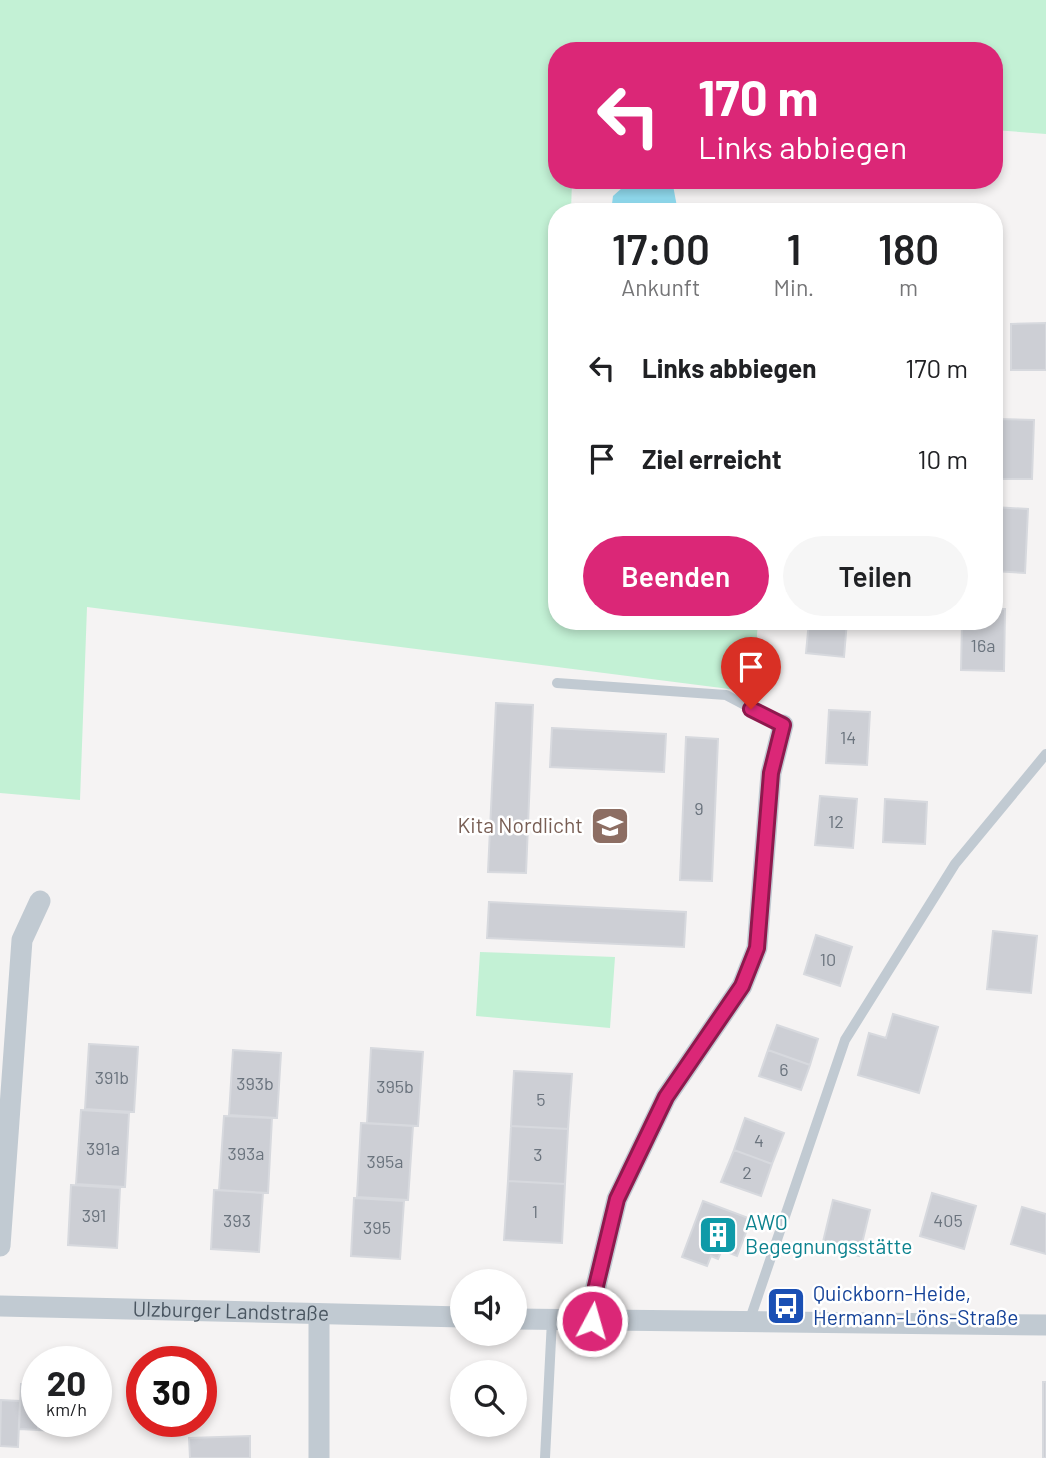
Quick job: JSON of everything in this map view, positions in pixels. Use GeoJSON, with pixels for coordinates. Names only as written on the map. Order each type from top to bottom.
{"type":"FeatureCollection","features":[{"type":"Feature","properties":{"kind":"street"},"geometry":{"type":"LineString","coordinates":[[592,1321],[596,1286],[617,1199],[666,1097],[742,986],[757,948],[771,773],[783,725]]}},
{"type":"Feature","properties":{"kind":"street"},"geometry":{"type":"LineString","coordinates":[[0,1246],[22,940],[40,901]]}},
{"type":"Feature","properties":{"kind":"street","name":"Ulzburger Landstraße"},"geometry":{"type":"LineString","coordinates":[[0,1306],[450,1317]]}},
{"type":"Feature","properties":{"kind":"street"},"geometry":{"type":"LineString","coordinates":[[319,1314],[319,1458]]}},
{"type":"Feature","properties":{"kind":"street"},"geometry":{"type":"LineString","coordinates":[[527,1319],[1046,1325]]}},
{"type":"Feature","properties":{"kind":"lane"},"geometry":{"type":"LineString","coordinates":[[557,683],[726,695],[783,725]]}},
{"type":"Feature","properties":{"kind":"lane"},"geometry":{"type":"LineString","coordinates":[[749,1323],[845,1040],[955,864],[1046,754]]}},
{"type":"Feature","properties":{"kind":"lane"},"geometry":{"type":"LineString","coordinates":[[545,1458],[552,1320]]}},
{"type":"Feature","properties":{"kind":"green space"},"geometry":{"type":"Polygon","coordinates":[[[0,0],[1046,0],[1046,134],[1003,131],[1003,42],[548,42],[548,189],[572,189],[571,203],[548,203],[548,630],[757,630],[753,692],[87,607],[80,800],[0,793],[0,0]]]}},
{"type":"Feature","properties":{"kind":"green space"},"geometry":{"type":"Polygon","coordinates":[[[480,952],[615,957],[610,1028],[476,1016],[480,952]]]}},
{"type":"Feature","properties":{"kind":"water"},"geometry":{"type":"Polygon","coordinates":[[[621,189],[674,189],[676,203],[612,203],[613,196],[621,189]]]}},
{"type":"Feature","properties":{"kind":"building"},"geometry":{"type":"Polygon","coordinates":[[[1046,323],[1046,370],[1011,370],[1011,324],[1046,323]]]}},
{"type":"Feature","properties":{"kind":"building"},"geometry":{"type":"Polygon","coordinates":[[[1003,419],[1034,420],[1032,479],[1003,479],[1003,419]]]}},
{"type":"Feature","properties":{"kind":"building"},"geometry":{"type":"Polygon","coordinates":[[[1003,508],[1028,509],[1025,573],[1003,572],[1003,508]]]}},
{"type":"Feature","properties":{"kind":"building"},"geometry":{"type":"Polygon","coordinates":[[[1005,609],[1004,671],[961,670],[962,630],[1003,630],[1005,609]]]}},
{"type":"Feature","properties":{"kind":"building"},"geometry":{"type":"Polygon","coordinates":[[[808,630],[846,630],[844,657],[806,653],[808,630]]]}},
{"type":"Feature","properties":{"kind":"building"},"geometry":{"type":"Polygon","coordinates":[[[496,703],[533,705],[526,873],[488,872],[496,703]]]}},
{"type":"Feature","properties":{"kind":"building"},"geometry":{"type":"Polygon","coordinates":[[[829,710],[870,712],[867,765],[826,763],[829,710]]]}},
{"type":"Feature","properties":{"kind":"building"},"geometry":{"type":"Polygon","coordinates":[[[552,728],[666,734],[664,772],[550,767],[552,728]]]}},
{"type":"Feature","properties":{"kind":"building"},"geometry":{"type":"Polygon","coordinates":[[[686,737],[718,739],[712,881],[680,880],[686,737]]]}},
{"type":"Feature","properties":{"kind":"building"},"geometry":{"type":"Polygon","coordinates":[[[820,796],[857,799],[853,848],[815,845],[820,796]]]}},
{"type":"Feature","properties":{"kind":"building"},"geometry":{"type":"Polygon","coordinates":[[[885,799],[927,802],[925,844],[883,842],[885,799]]]}},
{"type":"Feature","properties":{"kind":"building"},"geometry":{"type":"Polygon","coordinates":[[[489,902],[686,912],[684,947],[487,938],[489,902]]]}},
{"type":"Feature","properties":{"kind":"building"},"geometry":{"type":"Polygon","coordinates":[[[993,931],[1037,936],[1031,993],[987,989],[993,931]]]}},
{"type":"Feature","properties":{"kind":"building"},"geometry":{"type":"Polygon","coordinates":[[[816,935],[852,947],[840,986],[804,974],[816,935]]]}},
{"type":"Feature","properties":{"kind":"building"},"geometry":{"type":"Polygon","coordinates":[[[893,1014],[938,1027],[919,1093],[858,1075],[869,1033],[886,1038],[893,1014]]]}},
{"type":"Feature","properties":{"kind":"building"},"geometry":{"type":"Polygon","coordinates":[[[777,1025],[818,1039],[810,1065],[768,1050],[777,1025]]]}},
{"type":"Feature","properties":{"kind":"building"},"geometry":{"type":"Polygon","coordinates":[[[89,1044],[138,1047],[134,1112],[85,1109],[89,1044]]]}},
{"type":"Feature","properties":{"kind":"building"},"geometry":{"type":"Polygon","coordinates":[[[371,1048],[423,1052],[418,1126],[367,1123],[371,1048]]]}},
{"type":"Feature","properties":{"kind":"building"},"geometry":{"type":"Polygon","coordinates":[[[233,1050],[281,1053],[277,1118],[229,1115],[233,1050]]]}},
{"type":"Feature","properties":{"kind":"building"},"geometry":{"type":"Polygon","coordinates":[[[768,1050],[810,1065],[801,1090],[759,1076],[768,1050]]]}},
{"type":"Feature","properties":{"kind":"building"},"geometry":{"type":"Polygon","coordinates":[[[514,1071],[572,1074],[568,1129],[511,1126],[514,1071]]]}},
{"type":"Feature","properties":{"kind":"building"},"geometry":{"type":"Polygon","coordinates":[[[81,1110],[129,1113],[125,1187],[76,1184],[81,1110]]]}},
{"type":"Feature","properties":{"kind":"building"},"geometry":{"type":"Polygon","coordinates":[[[224,1116],[272,1118],[268,1193],[219,1190],[224,1116]]]}},
{"type":"Feature","properties":{"kind":"building"},"geometry":{"type":"Polygon","coordinates":[[[745,1118],[784,1133],[772,1164],[734,1150],[745,1118]]]}},
{"type":"Feature","properties":{"kind":"building"},"geometry":{"type":"Polygon","coordinates":[[[361,1123],[413,1126],[408,1200],[357,1197],[361,1123]]]}},
{"type":"Feature","properties":{"kind":"building"},"geometry":{"type":"Polygon","coordinates":[[[511,1126],[568,1129],[565,1184],[508,1181],[511,1126]]]}},
{"type":"Feature","properties":{"kind":"building"},"geometry":{"type":"Polygon","coordinates":[[[734,1150],[772,1164],[761,1196],[721,1182],[734,1150]]]}},
{"type":"Feature","properties":{"kind":"building"},"geometry":{"type":"Polygon","coordinates":[[[508,1181],[565,1184],[562,1243],[504,1240],[508,1181]]]}},
{"type":"Feature","properties":{"kind":"building"},"geometry":{"type":"Polygon","coordinates":[[[71,1185],[120,1188],[117,1248],[68,1245],[71,1185]]]}},
{"type":"Feature","properties":{"kind":"building"},"geometry":{"type":"Polygon","coordinates":[[[214,1190],[263,1193],[259,1252],[211,1249],[214,1190]]]}},
{"type":"Feature","properties":{"kind":"building"},"geometry":{"type":"Polygon","coordinates":[[[932,1193],[976,1206],[964,1249],[920,1236],[932,1193]]]}},
{"type":"Feature","properties":{"kind":"building"},"geometry":{"type":"Polygon","coordinates":[[[354,1198],[404,1201],[400,1259],[351,1256],[354,1198]]]}},
{"type":"Feature","properties":{"kind":"building"},"geometry":{"type":"Polygon","coordinates":[[[833,1200],[870,1210],[859,1256],[822,1246],[833,1200]]]}},
{"type":"Feature","properties":{"kind":"building","name":"AWO Begegnungsstätte"},"geometry":{"type":"Polygon","coordinates":[[[703,1201],[751,1219],[737,1256],[722,1250],[718,1259],[711,1256],[707,1266],[682,1257],[703,1201]]]}},
{"type":"Feature","properties":{"kind":"building"},"geometry":{"type":"Polygon","coordinates":[[[1022,1207],[1046,1214],[1046,1254],[1011,1244],[1022,1207]]]}},
{"type":"Feature","properties":{"kind":"building"},"geometry":{"type":"Polygon","coordinates":[[[1043,1382],[1046,1382],[1046,1458],[1043,1458],[1043,1382]]]}},
{"type":"Feature","properties":{"kind":"building"},"geometry":{"type":"Polygon","coordinates":[[[21,1384],[21,1429],[19,1429],[21,1384]]]}},
{"type":"Feature","properties":{"kind":"building"},"geometry":{"type":"Polygon","coordinates":[[[1,1400],[20,1401],[18,1447],[0,1446],[1,1400]]]}},
{"type":"Feature","properties":{"kind":"building"},"geometry":{"type":"Polygon","coordinates":[[[250,1436],[250,1458],[190,1458],[189,1438],[250,1436]]]}},
{"type":"Feature","properties":{"kind":"place","name":"Kita Nordlicht"},"geometry":{"type":"Point","coordinates":[610,826]}},
{"type":"Feature","properties":{"kind":"place","name":"AWO Begegnungsstätte"},"geometry":{"type":"Point","coordinates":[718,1235]}},
{"type":"Feature","properties":{"kind":"place","name":"Quickborn-Heide, Hermann-Löns-Straße"},"geometry":{"type":"Point","coordinates":[786,1306]}},
{"type":"Feature","properties":{"kind":"route"},"geometry":{"type":"LineString","coordinates":[[592,1321],[596,1286],[617,1199],[666,1097],[742,986],[757,948],[771,773],[783,725],[751,709]]}}]}
